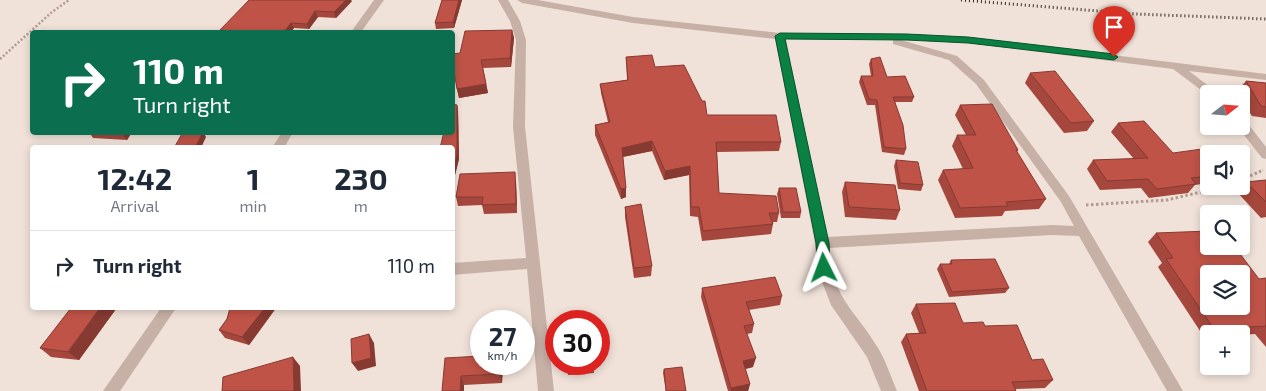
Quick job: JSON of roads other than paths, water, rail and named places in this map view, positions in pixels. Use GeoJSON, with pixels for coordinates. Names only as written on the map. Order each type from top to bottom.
{"type":"FeatureCollection","features":[{"type":"Feature","properties":{"kind":"street"},"geometry":{"type":"LineString","coordinates":[[357,30],[379,0]]}},
{"type":"Feature","properties":{"kind":"street"},"geometry":{"type":"LineString","coordinates":[[503,0],[515,21],[521,40],[519,127],[546,391]]}},
{"type":"Feature","properties":{"kind":"street"},"geometry":{"type":"LineString","coordinates":[[522,0],[633,20],[780,36],[968,40],[1065,51],[1178,68],[1266,77]]}},
{"type":"Feature","properties":{"kind":"street"},"geometry":{"type":"LineString","coordinates":[[780,36],[822,243],[824,268],[838,305],[873,353],[889,391]]}},
{"type":"Feature","properties":{"kind":"street"},"geometry":{"type":"LineString","coordinates":[[882,37],[953,58],[980,82],[1069,206],[1175,391]]}},
{"type":"Feature","properties":{"kind":"street"},"geometry":{"type":"LineString","coordinates":[[1178,68],[1202,85]]}},
{"type":"Feature","properties":{"kind":"street"},"geometry":{"type":"LineString","coordinates":[[1250,135],[1266,155]]}},
{"type":"Feature","properties":{"kind":"street"},"geometry":{"type":"LineString","coordinates":[[822,243],[1052,230],[1084,231]]}},
{"type":"Feature","properties":{"kind":"street"},"geometry":{"type":"LineString","coordinates":[[455,269],[533,263]]}},
{"type":"Feature","properties":{"kind":"street"},"geometry":{"type":"LineString","coordinates":[[111,391],[168,310]]}},
{"type":"Feature","properties":{"kind":"railway"},"geometry":{"type":"LineString","coordinates":[[961,0],[1136,14],[1266,19]]}}]}
